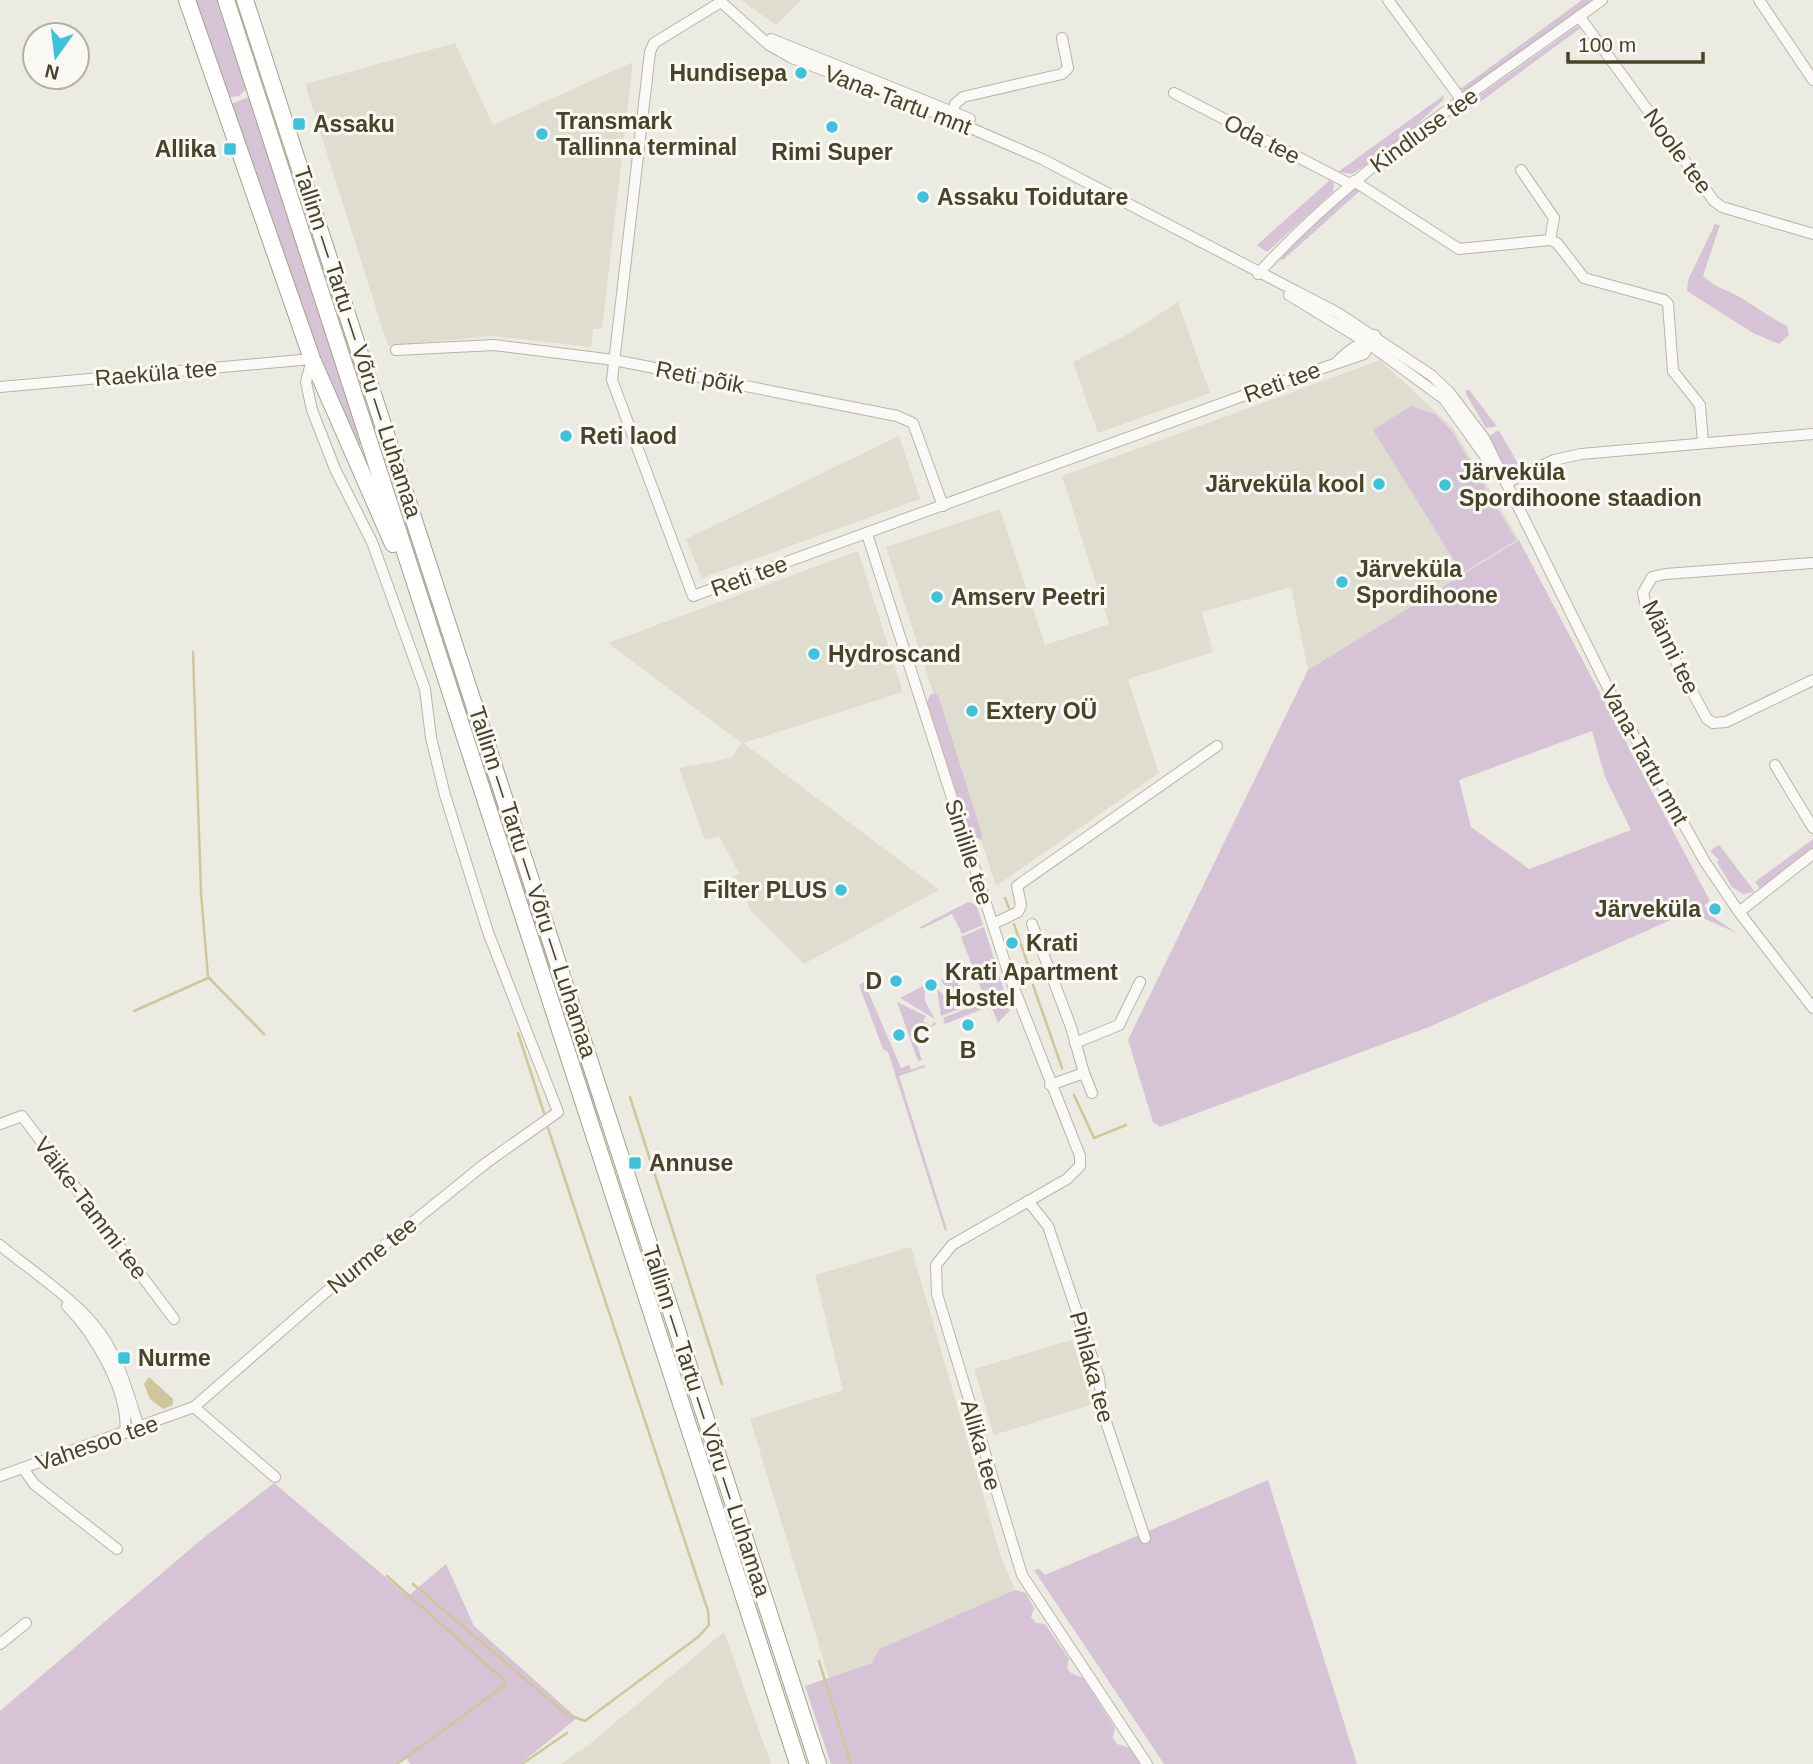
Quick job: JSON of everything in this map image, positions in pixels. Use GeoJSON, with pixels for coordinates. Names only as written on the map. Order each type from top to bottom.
{"type":"FeatureCollection","features":[{"type":"Feature","properties":{"kind":"highway"},"geometry":{"type":"LineString","coordinates":[[187,0],[312,359],[393,542],[413,599],[428,621]]}},
{"type":"Feature","properties":{"kind":"highway","name":"Tallinn — Tartu — Võru — Luhamaa"},"geometry":{"type":"LineString","coordinates":[[226,0],[798,1764]]}},
{"type":"Feature","properties":{"kind":"highway","name":"Tallinn — Tartu — Võru — Luhamaa"},"geometry":{"type":"LineString","coordinates":[[246,0],[818,1764]]}},
{"type":"Feature","properties":{"kind":"street"},"geometry":{"type":"LineString","coordinates":[[1388,0],[1463,102]]}},
{"type":"Feature","properties":{"kind":"street","name":"Kindluse tee"},"geometry":{"type":"LineString","coordinates":[[1258,274],[1309,219],[1352,182],[1602,0]]}},
{"type":"Feature","properties":{"kind":"street"},"geometry":{"type":"LineString","coordinates":[[1759,0],[1813,80]]}},
{"type":"Feature","properties":{"kind":"street","name":"Vana-Tartu mnt"},"geometry":{"type":"LineString","coordinates":[[720,1],[759,33],[769,46],[808,66],[938,114],[1042,159]]}},
{"type":"Feature","properties":{"kind":"street","name":"Reti tee"},"geometry":{"type":"LineString","coordinates":[[720,1],[654,43],[650,52],[612,380],[693,596],[1364,354],[1372,339]]}},
{"type":"Feature","properties":{"kind":"street","name":"Noole tee"},"geometry":{"type":"LineString","coordinates":[[1579,16],[1714,201],[1722,207],[1813,234]]}},
{"type":"Feature","properties":{"kind":"street","name":"Vana-Tartu mnt"},"geometry":{"type":"LineString","coordinates":[[759,33],[817,61],[953,112],[1001,134],[1042,159],[1258,274],[1338,313],[1372,339],[1430,375],[1449,392],[1484,438],[1614,700],[1694,844],[1739,912],[1813,1008]]}},
{"type":"Feature","properties":{"kind":"street"},"geometry":{"type":"LineString","coordinates":[[953,112],[955,104],[963,97],[1062,74],[1068,68],[1062,38]]}},
{"type":"Feature","properties":{"kind":"street","name":"Oda tee"},"geometry":{"type":"LineString","coordinates":[[1174,93],[1352,182],[1459,249],[1550,240]]}},
{"type":"Feature","properties":{"kind":"street"},"geometry":{"type":"LineString","coordinates":[[1521,170],[1554,218],[1550,240],[1557,243],[1584,278],[1658,297],[1668,304],[1673,371],[1700,405],[1703,443]]}},
{"type":"Feature","properties":{"kind":"street","name":"Reti põik"},"geometry":{"type":"LineString","coordinates":[[396,350],[494,345],[614,360],[897,416],[914,423],[943,506]]}},
{"type":"Feature","properties":{"kind":"street","name":"Raeküla tee"},"geometry":{"type":"LineString","coordinates":[[0,387],[312,359]]}},
{"type":"Feature","properties":{"kind":"street","name":"Nurme tee"},"geometry":{"type":"LineString","coordinates":[[194,1407],[326,1292],[486,1163],[558,1112],[488,932],[431,738],[425,689],[372,542],[335,469],[312,411],[306,382],[312,359]]}},
{"type":"Feature","properties":{"kind":"street"},"geometry":{"type":"LineString","coordinates":[[1506,483],[1560,457],[1813,433]]}},
{"type":"Feature","properties":{"kind":"street","name":"Sinilille tee"},"geometry":{"type":"LineString","coordinates":[[867,534],[993,923],[1050,1085],[1077,1145],[1080,1166]]}},
{"type":"Feature","properties":{"kind":"street","name":"Männi tee"},"geometry":{"type":"LineString","coordinates":[[1813,563],[1665,573],[1652,577],[1643,593],[1646,606],[1707,719],[1713,723],[1726,722],[1813,680]]}},
{"type":"Feature","properties":{"kind":"street"},"geometry":{"type":"LineString","coordinates":[[993,923],[1018,912],[1021,905],[1017,886],[1217,746]]}},
{"type":"Feature","properties":{"kind":"street"},"geometry":{"type":"LineString","coordinates":[[1775,765],[1813,828]]}},
{"type":"Feature","properties":{"kind":"street"},"geometry":{"type":"LineString","coordinates":[[1739,912],[1813,854]]}},
{"type":"Feature","properties":{"kind":"street"},"geometry":{"type":"LineString","coordinates":[[1032,924],[1092,1093]]}},
{"type":"Feature","properties":{"kind":"street"},"geometry":{"type":"LineString","coordinates":[[1075,1043],[1119,1025],[1140,982]]}},
{"type":"Feature","properties":{"kind":"street"},"geometry":{"type":"LineString","coordinates":[[1050,1085],[1084,1073]]}},
{"type":"Feature","properties":{"kind":"street","name":"Väike-Tammi tee"},"geometry":{"type":"LineString","coordinates":[[0,1124],[22,1116],[174,1319]]}},
{"type":"Feature","properties":{"kind":"street","name":"Allika tee"},"geometry":{"type":"LineString","coordinates":[[1080,1166],[1067,1178],[952,1245],[936,1265],[935,1284],[1021,1575],[1147,1764]]}},
{"type":"Feature","properties":{"kind":"street","name":"Pihlaka tee"},"geometry":{"type":"LineString","coordinates":[[1028,1201],[1048,1226],[1096,1367],[1103,1413],[1145,1538]]}},
{"type":"Feature","properties":{"kind":"street"},"geometry":{"type":"LineString","coordinates":[[0,1245],[80,1309],[97,1327],[116,1361],[139,1428]]}},
{"type":"Feature","properties":{"kind":"street"},"geometry":{"type":"LineString","coordinates":[[48,1286],[88,1330],[103,1356],[124,1408],[125,1433]]}},
{"type":"Feature","properties":{"kind":"street"},"geometry":{"type":"LineString","coordinates":[[194,1407],[275,1477]]}},
{"type":"Feature","properties":{"kind":"street","name":"Vahesoo tee"},"geometry":{"type":"LineString","coordinates":[[0,1476],[194,1407]]}},
{"type":"Feature","properties":{"kind":"street"},"geometry":{"type":"LineString","coordinates":[[23,1468],[34,1484],[117,1549]]}},
{"type":"Feature","properties":{"kind":"street"},"geometry":{"type":"LineString","coordinates":[[0,1644],[26,1623]]}},
{"type":"Feature","properties":{"kind":"shaded area"},"geometry":{"type":"Polygon","coordinates":[[[194,0],[217,0],[246,89],[239,96],[230,97],[194,0]]]}},
{"type":"Feature","properties":{"kind":"shaded area"},"geometry":{"type":"Polygon","coordinates":[[[741,0],[801,0],[776,25],[741,0]]]}},
{"type":"Feature","properties":{"kind":"shaded area"},"geometry":{"type":"Polygon","coordinates":[[[1582,0],[1594,0],[1467,91],[1459,90],[1582,0]]]}},
{"type":"Feature","properties":{"kind":"shaded area"},"geometry":{"type":"Polygon","coordinates":[[[1577,26],[1582,27],[1469,110],[1463,107],[1577,26]]]}},
{"type":"Feature","properties":{"kind":"shaded area"},"geometry":{"type":"Polygon","coordinates":[[[455,43],[493,125],[633,62],[602,329],[593,329],[591,347],[491,336],[388,346],[305,84],[455,43]]]}},
{"type":"Feature","properties":{"kind":"shaded area"},"geometry":{"type":"Polygon","coordinates":[[[1444,95],[1443,100],[1408,133],[1401,134],[1395,145],[1352,174],[1338,172],[1444,95]]]}},
{"type":"Feature","properties":{"kind":"shaded area"},"geometry":{"type":"Polygon","coordinates":[[[249,97],[362,443],[359,446],[330,389],[231,104],[249,97]]]}},
{"type":"Feature","properties":{"kind":"shaded area"},"geometry":{"type":"Polygon","coordinates":[[[1331,179],[1334,184],[1333,192],[1267,252],[1257,245],[1331,179]]]}},
{"type":"Feature","properties":{"kind":"shaded area"},"geometry":{"type":"Polygon","coordinates":[[[1353,189],[1362,189],[1283,260],[1279,259],[1298,236],[1353,189]]]}},
{"type":"Feature","properties":{"kind":"shaded area"},"geometry":{"type":"Polygon","coordinates":[[[1715,224],[1720,225],[1703,276],[1787,326],[1789,335],[1779,344],[1753,333],[1687,291],[1688,280],[1715,224]]]}},
{"type":"Feature","properties":{"kind":"shaded area"},"geometry":{"type":"Polygon","coordinates":[[[1178,302],[1210,393],[1098,433],[1073,362],[1130,333],[1178,302]]]}},
{"type":"Feature","properties":{"kind":"shaded area"},"geometry":{"type":"Polygon","coordinates":[[[1380,360],[1453,428],[1519,540],[1308,670],[1291,587],[1202,612],[1213,652],[1128,679],[1159,773],[996,886],[886,547],[1000,509],[1045,645],[1109,624],[1062,476],[1380,360]]]}},
{"type":"Feature","properties":{"kind":"shaded area"},"geometry":{"type":"Polygon","coordinates":[[[1466,390],[1469,390],[1495,427],[1486,428],[1466,394],[1466,390]]]}},
{"type":"Feature","properties":{"kind":"shaded area","name":"Järveküla Spordihoone staadion"},"geometry":{"type":"Polygon","coordinates":[[[1411,406],[1435,414],[1451,430],[1516,540],[1462,573],[1373,430],[1411,406]]]}},
{"type":"Feature","properties":{"kind":"shaded area"},"geometry":{"type":"Polygon","coordinates":[[[1497,431],[1522,471],[1515,472],[1504,465],[1488,437],[1497,431]]]}},
{"type":"Feature","properties":{"kind":"shaded area"},"geometry":{"type":"Polygon","coordinates":[[[899,436],[920,499],[702,578],[686,539],[899,436]]]}},
{"type":"Feature","properties":{"kind":"shaded area"},"geometry":{"type":"Polygon","coordinates":[[[408,520],[601,1117],[599,1124],[406,528],[408,520]]]}},
{"type":"Feature","properties":{"kind":"shaded area"},"geometry":{"type":"Polygon","coordinates":[[[1519,540],[1710,901],[1704,906],[1716,919],[1737,933],[1689,912],[1429,1027],[1160,1127],[1153,1122],[1128,1040],[1308,670],[1519,540]],[[1592,731],[1459,780],[1471,827],[1529,869],[1631,830],[1605,777],[1592,731]]]}},
{"type":"Feature","properties":{"kind":"shaded area"},"geometry":{"type":"Polygon","coordinates":[[[858,551],[903,692],[743,743],[939,890],[804,964],[751,911],[734,876],[739,873],[719,836],[705,840],[679,768],[731,758],[742,743],[608,643],[858,551]]]}},
{"type":"Feature","properties":{"kind":"shaded area"},"geometry":{"type":"Polygon","coordinates":[[[931,693],[932,696],[933,693],[938,695],[982,834],[981,840],[970,834],[927,702],[931,693]]]}},
{"type":"Feature","properties":{"kind":"shaded area"},"geometry":{"type":"Polygon","coordinates":[[[1813,839],[1813,848],[1760,889],[1755,882],[1813,839]]]}},
{"type":"Feature","properties":{"kind":"shaded area"},"geometry":{"type":"Polygon","coordinates":[[[1718,845],[1755,892],[1743,894],[1732,887],[1717,862],[1719,860],[1710,851],[1718,845]]]}},
{"type":"Feature","properties":{"kind":"shaded area"},"geometry":{"type":"Polygon","coordinates":[[[968,902],[976,904],[983,925],[962,934],[952,914],[921,929],[920,927],[968,902]]]}},
{"type":"Feature","properties":{"kind":"shaded area"},"geometry":{"type":"Polygon","coordinates":[[[984,927],[1004,991],[985,999],[961,937],[984,927]]]}},
{"type":"Feature","properties":{"kind":"shaded area"},"geometry":{"type":"Polygon","coordinates":[[[952,969],[966,1004],[964,1007],[941,981],[952,969]]]}},
{"type":"Feature","properties":{"kind":"shaded area"},"geometry":{"type":"Polygon","coordinates":[[[864,982],[901,1068],[909,1065],[911,1070],[924,1065],[925,1067],[899,1076],[947,1230],[945,1231],[888,1052],[883,1049],[859,985],[864,982]]]}},
{"type":"Feature","properties":{"kind":"shaded area"},"geometry":{"type":"Polygon","coordinates":[[[925,985],[925,1001],[935,1019],[900,998],[925,985]]]}},
{"type":"Feature","properties":{"kind":"shaded area"},"geometry":{"type":"Polygon","coordinates":[[[937,989],[945,996],[950,994],[959,1009],[941,1016],[937,989]]]}},
{"type":"Feature","properties":{"kind":"shaded area"},"geometry":{"type":"Polygon","coordinates":[[[1005,994],[1010,1010],[998,1023],[989,1001],[1005,994]]]}},
{"type":"Feature","properties":{"kind":"shaded area"},"geometry":{"type":"Polygon","coordinates":[[[985,1001],[988,1007],[945,1024],[943,1018],[985,1001]]]}},
{"type":"Feature","properties":{"kind":"shaded area"},"geometry":{"type":"Polygon","coordinates":[[[897,1002],[926,1016],[923,1021],[931,1026],[935,1021],[936,1025],[913,1033],[922,1060],[918,1061],[897,1002]]]}},
{"type":"Feature","properties":{"kind":"shaded area"},"geometry":{"type":"Polygon","coordinates":[[[911,1247],[1002,1560],[1015,1590],[879,1649],[872,1663],[829,1678],[750,1419],[843,1390],[815,1275],[911,1247]]]}},
{"type":"Feature","properties":{"kind":"shaded area"},"geometry":{"type":"Polygon","coordinates":[[[1072,1340],[1093,1404],[994,1435],[974,1369],[1072,1340]]]}},
{"type":"Feature","properties":{"kind":"shaded area"},"geometry":{"type":"Polygon","coordinates":[[[149,1377],[173,1399],[173,1405],[163,1409],[150,1399],[144,1384],[149,1377]]]}},
{"type":"Feature","properties":{"kind":"shaded area"},"geometry":{"type":"Polygon","coordinates":[[[1268,1480],[1357,1764],[1164,1764],[1034,1570],[1039,1569],[1045,1575],[1268,1480]]]}},
{"type":"Feature","properties":{"kind":"shaded area"},"geometry":{"type":"Polygon","coordinates":[[[274,1483],[408,1596],[446,1564],[474,1626],[577,1718],[520,1764],[410,1764],[406,1757],[397,1764],[0,1764],[0,1711],[202,1539],[274,1483]]]}},
{"type":"Feature","properties":{"kind":"shaded area"},"geometry":{"type":"Polygon","coordinates":[[[1015,1590],[1026,1593],[1034,1608],[1031,1617],[1036,1623],[1045,1624],[1069,1659],[1067,1668],[1071,1673],[1083,1678],[1115,1728],[1113,1738],[1117,1744],[1130,1748],[1141,1764],[831,1764],[805,1686],[872,1663],[879,1649],[1015,1590]]]}},
{"type":"Feature","properties":{"kind":"shaded area"},"geometry":{"type":"Polygon","coordinates":[[[724,1632],[771,1764],[561,1764],[587,1746],[724,1632]]]}},
{"type":"Feature","properties":{"kind":"waterway"},"geometry":{"type":"LineString","coordinates":[[193,652],[201,893],[208,977],[264,1034]]}},
{"type":"Feature","properties":{"kind":"waterway"},"geometry":{"type":"LineString","coordinates":[[1005,898],[1009,908]]}},
{"type":"Feature","properties":{"kind":"waterway"},"geometry":{"type":"LineString","coordinates":[[1014,924],[1028,965]]}},
{"type":"Feature","properties":{"kind":"waterway"},"geometry":{"type":"LineString","coordinates":[[134,1011],[208,978]]}},
{"type":"Feature","properties":{"kind":"waterway"},"geometry":{"type":"LineString","coordinates":[[1033,985],[1062,1068]]}},
{"type":"Feature","properties":{"kind":"waterway"},"geometry":{"type":"LineString","coordinates":[[518,1033],[544,1113]]}},
{"type":"Feature","properties":{"kind":"waterway"},"geometry":{"type":"LineString","coordinates":[[1074,1095],[1094,1138],[1126,1125]]}},
{"type":"Feature","properties":{"kind":"waterway"},"geometry":{"type":"LineString","coordinates":[[630,1097],[722,1384]]}},
{"type":"Feature","properties":{"kind":"waterway"},"geometry":{"type":"LineString","coordinates":[[413,1584],[566,1714],[585,1721],[698,1637],[709,1625],[708,1611],[548,1128]]}},
{"type":"Feature","properties":{"kind":"waterway"},"geometry":{"type":"LineString","coordinates":[[387,1576],[505,1681],[505,1685],[397,1764]]}},
{"type":"Feature","properties":{"kind":"waterway"},"geometry":{"type":"LineString","coordinates":[[819,1661],[851,1764]]}},
{"type":"Feature","properties":{"kind":"waterway"},"geometry":{"type":"LineString","coordinates":[[522,1764],[567,1733]]}},
{"type":"Feature","properties":{"kind":"place","name":"Hundisepa"},"geometry":{"type":"Point","coordinates":[801,73]}},
{"type":"Feature","properties":{"kind":"place","name":"Assaku"},"geometry":{"type":"Point","coordinates":[299,124]}},
{"type":"Feature","properties":{"kind":"place","name":"Rimi Super"},"geometry":{"type":"Point","coordinates":[832,127]}},
{"type":"Feature","properties":{"kind":"place","name":"Transmark Tallinna terminal"},"geometry":{"type":"Point","coordinates":[542,134]}},
{"type":"Feature","properties":{"kind":"place","name":"Allika"},"geometry":{"type":"Point","coordinates":[230,149]}},
{"type":"Feature","properties":{"kind":"place","name":"Assaku Toidutare"},"geometry":{"type":"Point","coordinates":[923,197]}},
{"type":"Feature","properties":{"kind":"place","name":"Reti laod"},"geometry":{"type":"Point","coordinates":[566,436]}},
{"type":"Feature","properties":{"kind":"place","name":"Järveküla kool"},"geometry":{"type":"Point","coordinates":[1379,484]}},
{"type":"Feature","properties":{"kind":"place","name":"Järveküla Spordihoone staadion"},"geometry":{"type":"Point","coordinates":[1445,485]}},
{"type":"Feature","properties":{"kind":"place","name":"Järveküla Spordihoone"},"geometry":{"type":"Point","coordinates":[1342,582]}},
{"type":"Feature","properties":{"kind":"place","name":"Amserv Peetri"},"geometry":{"type":"Point","coordinates":[937,597]}},
{"type":"Feature","properties":{"kind":"place","name":"Hydroscand"},"geometry":{"type":"Point","coordinates":[814,654]}},
{"type":"Feature","properties":{"kind":"place","name":"Extery OÜ"},"geometry":{"type":"Point","coordinates":[972,711]}},
{"type":"Feature","properties":{"kind":"place","name":"Filter PLUS"},"geometry":{"type":"Point","coordinates":[841,890]}},
{"type":"Feature","properties":{"kind":"place","name":"Järveküla"},"geometry":{"type":"Point","coordinates":[1715,909]}},
{"type":"Feature","properties":{"kind":"place","name":"Krati"},"geometry":{"type":"Point","coordinates":[1012,943]}},
{"type":"Feature","properties":{"kind":"place","name":"D"},"geometry":{"type":"Point","coordinates":[896,981]}},
{"type":"Feature","properties":{"kind":"place","name":"Krati Apartment Hostel"},"geometry":{"type":"Point","coordinates":[931,985]}},
{"type":"Feature","properties":{"kind":"place","name":"B"},"geometry":{"type":"Point","coordinates":[968,1025]}},
{"type":"Feature","properties":{"kind":"place","name":"C"},"geometry":{"type":"Point","coordinates":[899,1035]}},
{"type":"Feature","properties":{"kind":"place","name":"Annuse"},"geometry":{"type":"Point","coordinates":[635,1163]}},
{"type":"Feature","properties":{"kind":"place","name":"Nurme"},"geometry":{"type":"Point","coordinates":[124,1358]}}]}
